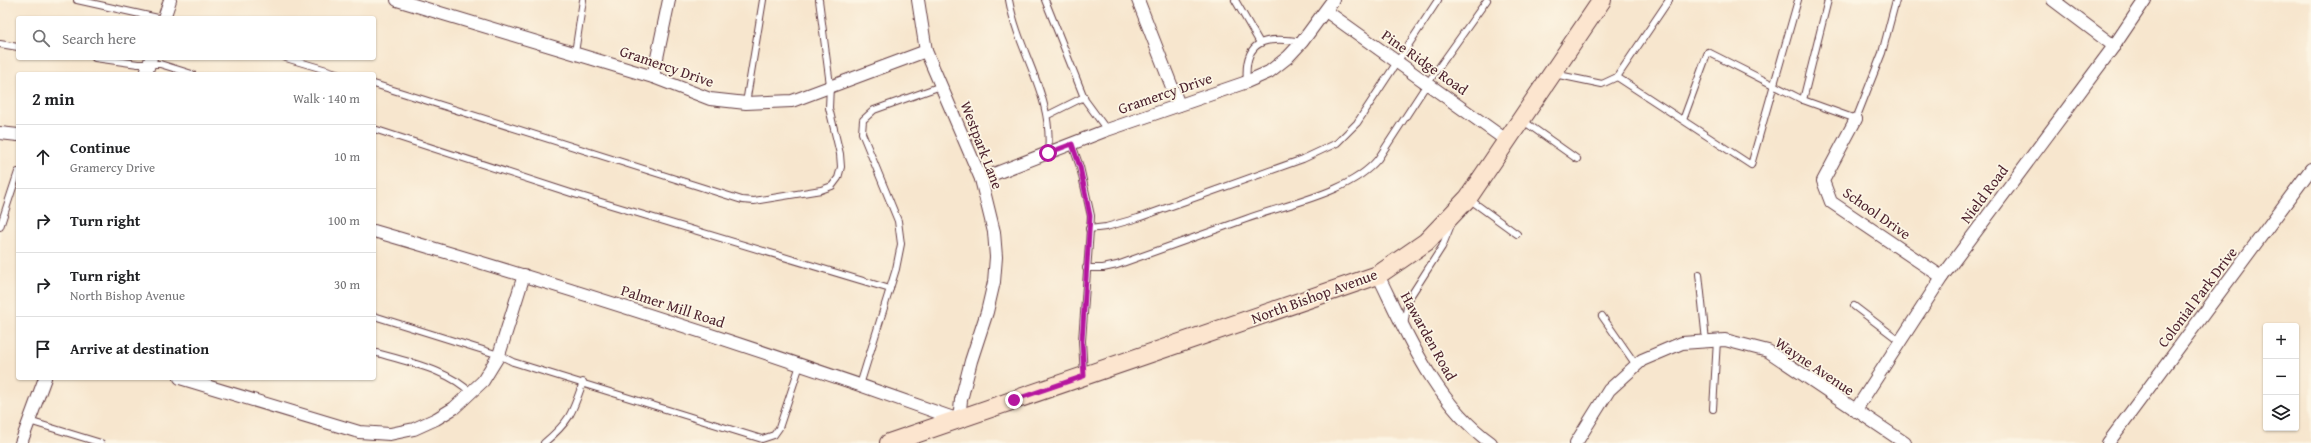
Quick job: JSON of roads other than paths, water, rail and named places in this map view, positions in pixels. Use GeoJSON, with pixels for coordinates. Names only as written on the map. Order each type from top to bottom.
{"type":"FeatureCollection","features":[{"type":"Feature","properties":{"kind":"main road","name":"North Bishop Avenue"},"geometry":{"type":"LineString","coordinates":[[959,420],[1378,275],[1426,242],[1462,205],[1602,0]]}},
{"type":"Feature","properties":{"kind":"main road"},"geometry":{"type":"LineString","coordinates":[[889,443],[959,420]]}},
{"type":"Feature","properties":{"kind":"main road"},"geometry":{"type":"LineString","coordinates":[[918,443],[959,420]]}},
{"type":"Feature","properties":{"kind":"street"},"geometry":{"type":"LineString","coordinates":[[165,16],[170,0]]}},
{"type":"Feature","properties":{"kind":"street","name":"Gramercy Drive"},"geometry":{"type":"LineString","coordinates":[[397,0],[653,77],[710,99],[746,103],[792,101],[926,51]]}},
{"type":"Feature","properties":{"kind":"street"},"geometry":{"type":"LineString","coordinates":[[653,77],[669,0]]}},
{"type":"Feature","properties":{"kind":"street","name":"Westpark Lane"},"geometry":{"type":"LineString","coordinates":[[918,0],[926,51],[981,180],[994,232],[996,257],[994,282],[987,312],[971,361],[961,400],[959,420]]}},
{"type":"Feature","properties":{"kind":"street"},"geometry":{"type":"LineString","coordinates":[[1138,0],[1179,106]]}},
{"type":"Feature","properties":{"kind":"street","name":"Gramercy Drive"},"geometry":{"type":"LineString","coordinates":[[981,180],[1107,130],[1247,82],[1269,72],[1288,57],[1302,42],[1333,0]]}},
{"type":"Feature","properties":{"kind":"street"},"geometry":{"type":"LineString","coordinates":[[2053,0],[2114,46]]}},
{"type":"Feature","properties":{"kind":"street","name":"Nield Road"},"geometry":{"type":"LineString","coordinates":[[1855,411],[1942,277],[2114,46],[2145,0]]}},
{"type":"Feature","properties":{"kind":"street","name":"Pine Ridge Road"},"geometry":{"type":"LineString","coordinates":[[1326,11],[1506,140]]}},
{"type":"Feature","properties":{"kind":"street","name":"School Drive"},"geometry":{"type":"LineString","coordinates":[[1856,118],[1823,181],[1831,202],[1942,277]]}},
{"type":"Feature","properties":{"kind":"street"},"geometry":{"type":"LineString","coordinates":[[0,133],[16,136]]}},
{"type":"Feature","properties":{"kind":"street","name":"Colonial Park Drive"},"geometry":{"type":"LineString","coordinates":[[2108,443],[2311,169]]}},
{"type":"Feature","properties":{"kind":"street","name":"Palmer Mill Road"},"geometry":{"type":"LineString","coordinates":[[376,232],[524,275],[860,384],[959,420]]}},
{"type":"Feature","properties":{"kind":"street"},"geometry":{"type":"LineString","coordinates":[[187,380],[358,432],[390,434],[414,429],[436,419],[471,394],[483,381],[499,355],[524,275]]}},
{"type":"Feature","properties":{"kind":"street","name":"Hawarden Road"},"geometry":{"type":"LineString","coordinates":[[1378,275],[1415,350],[1443,394],[1479,434],[1492,443]]}},
{"type":"Feature","properties":{"kind":"street","name":"Wayne Avenue"},"geometry":{"type":"LineString","coordinates":[[1576,443],[1609,390],[1642,360],[1682,342],[1712,340],[1725,340],[1768,351],[1855,411],[1905,443]]}},
{"type":"Feature","properties":{"kind":"street"},"geometry":{"type":"LineString","coordinates":[[21,443],[44,380]]}},
{"type":"Feature","properties":{"kind":"lane"},"geometry":{"type":"LineString","coordinates":[[77,0],[149,16]]}},
{"type":"Feature","properties":{"kind":"lane"},"geometry":{"type":"LineString","coordinates":[[575,53],[583,0]]}},
{"type":"Feature","properties":{"kind":"lane"},"geometry":{"type":"LineString","coordinates":[[746,103],[763,0]]}},
{"type":"Feature","properties":{"kind":"lane"},"geometry":{"type":"LineString","coordinates":[[376,85],[718,194],[754,202],[821,190],[832,186],[838,178],[841,167],[840,154],[829,108],[830,88],[819,0]]}},
{"type":"Feature","properties":{"kind":"lane"},"geometry":{"type":"LineString","coordinates":[[1008,0],[1014,27],[1042,96],[1048,116],[1048,153]]}},
{"type":"Feature","properties":{"kind":"lane"},"geometry":{"type":"LineString","coordinates":[[1045,0],[1084,97],[1107,130]]}},
{"type":"Feature","properties":{"kind":"lane"},"geometry":{"type":"LineString","coordinates":[[1235,0],[1260,43]]}},
{"type":"Feature","properties":{"kind":"lane"},"geometry":{"type":"LineString","coordinates":[[1090,229],[1138,218],[1327,150],[1337,144],[1358,123],[1438,0]]}},
{"type":"Feature","properties":{"kind":"lane"},"geometry":{"type":"LineString","coordinates":[[1086,268],[1103,268],[1117,265],[1315,196],[1357,178],[1369,170],[1378,159],[1427,84],[1487,0]]}},
{"type":"Feature","properties":{"kind":"lane"},"geometry":{"type":"LineString","coordinates":[[1552,74],[1602,84],[1617,77],[1669,0]]}},
{"type":"Feature","properties":{"kind":"lane"},"geometry":{"type":"LineString","coordinates":[[1617,77],[1751,166],[1772,84],[1798,0]]}},
{"type":"Feature","properties":{"kind":"lane"},"geometry":{"type":"LineString","coordinates":[[1803,100],[1828,0]]}},
{"type":"Feature","properties":{"kind":"lane"},"geometry":{"type":"LineString","coordinates":[[1683,120],[1708,52],[1803,100],[1856,118],[1882,53],[1896,0]]}},
{"type":"Feature","properties":{"kind":"lane"},"geometry":{"type":"LineString","coordinates":[[1247,82],[1245,66],[1249,55],[1260,43],[1270,40],[1302,42]]}},
{"type":"Feature","properties":{"kind":"lane"},"geometry":{"type":"LineString","coordinates":[[0,44],[16,47]]}},
{"type":"Feature","properties":{"kind":"lane"},"geometry":{"type":"LineString","coordinates":[[108,60],[149,66],[160,64],[186,72]]}},
{"type":"Feature","properties":{"kind":"lane"},"geometry":{"type":"LineString","coordinates":[[293,60],[333,72]]}},
{"type":"Feature","properties":{"kind":"lane"},"geometry":{"type":"LineString","coordinates":[[860,384],[896,269],[901,244],[898,221],[862,133],[862,120],[874,110],[941,86]]}},
{"type":"Feature","properties":{"kind":"lane"},"geometry":{"type":"LineString","coordinates":[[1048,116],[1084,97]]}},
{"type":"Feature","properties":{"kind":"lane"},"geometry":{"type":"LineString","coordinates":[[1520,119],[1577,159]]}},
{"type":"Feature","properties":{"kind":"lane"},"geometry":{"type":"LineString","coordinates":[[376,130],[571,193],[890,289]]}},
{"type":"Feature","properties":{"kind":"lane"},"geometry":{"type":"LineString","coordinates":[[1072,144],[1086,192],[1090,216],[1082,341],[1084,376]]}},
{"type":"Feature","properties":{"kind":"lane"},"geometry":{"type":"LineString","coordinates":[[1,222],[16,178]]}},
{"type":"Feature","properties":{"kind":"lane"},"geometry":{"type":"LineString","coordinates":[[1404,327],[1408,300],[1442,248],[1462,205],[1517,234]]}},
{"type":"Feature","properties":{"kind":"lane"},"geometry":{"type":"LineString","coordinates":[[1698,274],[1712,340],[1713,409]]}},
{"type":"Feature","properties":{"kind":"lane"},"geometry":{"type":"LineString","coordinates":[[1854,306],[1900,341]]}},
{"type":"Feature","properties":{"kind":"lane"},"geometry":{"type":"LineString","coordinates":[[1602,316],[1636,365]]}},
{"type":"Feature","properties":{"kind":"lane"},"geometry":{"type":"LineString","coordinates":[[376,317],[499,355],[513,362],[583,382],[762,439],[769,438],[774,435],[779,428],[800,365]]}},
{"type":"Feature","properties":{"kind":"lane"},"geometry":{"type":"LineString","coordinates":[[376,353],[450,377],[463,385],[471,394]]}},
{"type":"Feature","properties":{"kind":"lane"},"geometry":{"type":"LineString","coordinates":[[544,443],[562,427],[573,412],[583,382]]}},
{"type":"Feature","properties":{"kind":"lane"},"geometry":{"type":"LineString","coordinates":[[29,421],[101,443]]}}]}
